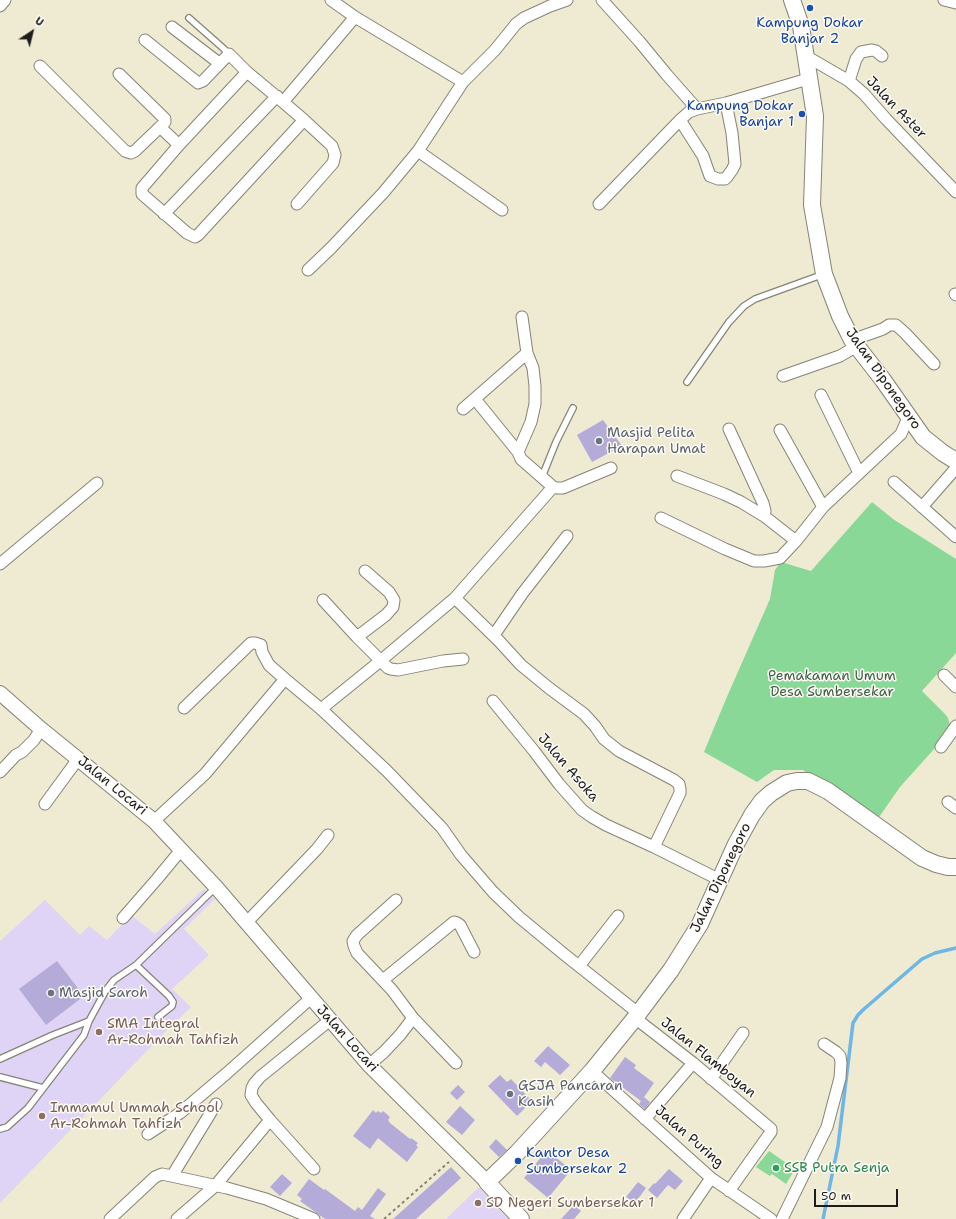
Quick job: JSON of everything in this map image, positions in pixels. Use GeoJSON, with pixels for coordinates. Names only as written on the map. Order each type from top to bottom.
{"type":"FeatureCollection","features":[{"type":"Feature","properties":{"kind":"main road","name":"Jalan Diponegoro"},"geometry":{"type":"LineString","coordinates":[[792,0],[801,26],[815,116],[812,205],[824,274],[840,316],[855,343],[923,437],[942,453],[956,461]]}},
{"type":"Feature","properties":{"kind":"main road","name":"Jalan Diponegoro"},"geometry":{"type":"LineString","coordinates":[[487,1182],[517,1153],[592,1071],[671,970],[700,924],[736,844],[752,815],[762,801],[777,789],[787,783],[808,781],[828,791],[922,858],[936,864],[956,867]]}},
{"type":"Feature","properties":{"kind":"main road"},"geometry":{"type":"LineString","coordinates":[[487,1182],[520,1219]]}},
{"type":"Feature","properties":{"kind":"street"},"geometry":{"type":"LineString","coordinates":[[0,6],[5,0]]}},
{"type":"Feature","properties":{"kind":"street"},"geometry":{"type":"LineString","coordinates":[[331,0],[355,17],[464,82]]}},
{"type":"Feature","properties":{"kind":"street"},"geometry":{"type":"LineString","coordinates":[[308,270],[378,198],[418,151],[464,82],[495,50],[516,24],[524,18],[567,0]]}},
{"type":"Feature","properties":{"kind":"street"},"geometry":{"type":"LineString","coordinates":[[602,0],[697,109]]}},
{"type":"Feature","properties":{"kind":"street"},"geometry":{"type":"LineString","coordinates":[[944,0],[956,3]]}},
{"type":"Feature","properties":{"kind":"street"},"geometry":{"type":"LineString","coordinates":[[164,214],[280,99],[355,17]]}},
{"type":"Feature","properties":{"kind":"street"},"geometry":{"type":"LineString","coordinates":[[172,27],[219,63]]}},
{"type":"Feature","properties":{"kind":"street"},"geometry":{"type":"LineString","coordinates":[[145,40],[198,83],[202,81],[229,54],[247,72],[280,99],[332,146],[335,155],[333,163],[297,204]]}},
{"type":"Feature","properties":{"kind":"street"},"geometry":{"type":"LineString","coordinates":[[849,81],[856,59],[861,52],[872,50],[876,51],[882,56]]}},
{"type":"Feature","properties":{"kind":"street","name":"Jalan Aster"},"geometry":{"type":"LineString","coordinates":[[806,56],[849,81],[864,94],[956,192]]}},
{"type":"Feature","properties":{"kind":"street"},"geometry":{"type":"LineString","coordinates":[[40,66],[125,151],[132,153],[165,122],[165,119],[119,74]]}},
{"type":"Feature","properties":{"kind":"street"},"geometry":{"type":"LineString","coordinates":[[247,72],[143,186],[141,191],[142,194],[164,214],[188,234],[198,236],[304,120]]}},
{"type":"Feature","properties":{"kind":"street"},"geometry":{"type":"LineString","coordinates":[[598,204],[689,112],[808,78]]}},
{"type":"Feature","properties":{"kind":"street"},"geometry":{"type":"LineString","coordinates":[[680,120],[703,156],[710,176],[718,179],[725,179],[730,174],[735,164],[732,133],[726,102]]}},
{"type":"Feature","properties":{"kind":"street"},"geometry":{"type":"LineString","coordinates":[[160,127],[179,145]]}},
{"type":"Feature","properties":{"kind":"street"},"geometry":{"type":"LineString","coordinates":[[418,151],[502,210]]}},
{"type":"Feature","properties":{"kind":"street"},"geometry":{"type":"LineString","coordinates":[[518,452],[531,422],[535,404],[533,368],[527,353],[522,317]]}},
{"type":"Feature","properties":{"kind":"street"},"geometry":{"type":"LineString","coordinates":[[783,376],[840,356],[855,343],[889,325],[896,325],[934,364]]}},
{"type":"Feature","properties":{"kind":"street"},"geometry":{"type":"LineString","coordinates":[[463,409],[527,353]]}},
{"type":"Feature","properties":{"kind":"street"},"geometry":{"type":"LineString","coordinates":[[821,394],[859,473]]}},
{"type":"Feature","properties":{"kind":"street"},"geometry":{"type":"LineString","coordinates":[[475,399],[518,452],[521,460],[553,487],[563,488],[611,468]]}},
{"type":"Feature","properties":{"kind":"street"},"geometry":{"type":"LineString","coordinates":[[661,518],[725,549],[754,561],[768,561],[780,558],[796,541],[823,507],[901,434],[908,415]]}},
{"type":"Feature","properties":{"kind":"street"},"geometry":{"type":"LineString","coordinates":[[729,429],[763,503],[765,511],[764,516]]}},
{"type":"Feature","properties":{"kind":"street"},"geometry":{"type":"LineString","coordinates":[[780,430],[823,507]]}},
{"type":"Feature","properties":{"kind":"street"},"geometry":{"type":"LineString","coordinates":[[901,434],[923,437]]}},
{"type":"Feature","properties":{"kind":"street"},"geometry":{"type":"LineString","coordinates":[[922,507],[956,468]]}},
{"type":"Feature","properties":{"kind":"street"},"geometry":{"type":"LineString","coordinates":[[677,476],[730,496],[764,516],[796,541]]}},
{"type":"Feature","properties":{"kind":"street"},"geometry":{"type":"LineString","coordinates":[[894,482],[956,537]]}},
{"type":"Feature","properties":{"kind":"street"},"geometry":{"type":"LineString","coordinates":[[0,564],[96,483]]}},
{"type":"Feature","properties":{"kind":"street"},"geometry":{"type":"LineString","coordinates":[[321,709],[455,598],[553,487]]}},
{"type":"Feature","properties":{"kind":"street"},"geometry":{"type":"LineString","coordinates":[[494,635],[522,594],[567,536]]}},
{"type":"Feature","properties":{"kind":"street"},"geometry":{"type":"LineString","coordinates":[[357,637],[386,615],[392,607],[394,600],[389,592],[365,571]]}},
{"type":"Feature","properties":{"kind":"street"},"geometry":{"type":"LineString","coordinates":[[455,598],[494,635],[521,665],[584,714],[604,739],[619,751],[674,780],[678,784],[680,793],[654,847]]}},
{"type":"Feature","properties":{"kind":"street"},"geometry":{"type":"LineString","coordinates":[[323,600],[388,668],[398,670],[443,661],[463,659]]}},
{"type":"Feature","properties":{"kind":"street","name":"Jalan Flamboyan"},"geometry":{"type":"LineString","coordinates":[[184,708],[251,643],[256,642],[260,645],[269,665],[321,709],[387,771],[442,828],[461,855],[493,892],[519,917],[771,1129],[771,1132],[729,1191]]}},
{"type":"Feature","properties":{"kind":"street"},"geometry":{"type":"LineString","coordinates":[[944,675],[956,687]]}},
{"type":"Feature","properties":{"kind":"street"},"geometry":{"type":"LineString","coordinates":[[154,821],[205,774],[285,679]]}},
{"type":"Feature","properties":{"kind":"street","name":"Jalan Locari"},"geometry":{"type":"LineString","coordinates":[[0,693],[40,729],[154,821],[247,922],[369,1065],[487,1182]]}},
{"type":"Feature","properties":{"kind":"street","name":"Jalan Asoka"},"geometry":{"type":"LineString","coordinates":[[493,701],[559,784],[582,810],[606,825],[720,880]]}},
{"type":"Feature","properties":{"kind":"street"},"geometry":{"type":"LineString","coordinates":[[941,747],[956,726]]}},
{"type":"Feature","properties":{"kind":"street"},"geometry":{"type":"LineString","coordinates":[[0,772],[16,755],[22,752],[34,740],[40,729]]}},
{"type":"Feature","properties":{"kind":"street"},"geometry":{"type":"LineString","coordinates":[[45,804],[78,759]]}},
{"type":"Feature","properties":{"kind":"street"},"geometry":{"type":"LineString","coordinates":[[247,922],[317,849],[328,835]]}},
{"type":"Feature","properties":{"kind":"street"},"geometry":{"type":"LineString","coordinates":[[123,918],[158,879],[181,850]]}},
{"type":"Feature","properties":{"kind":"street"},"geometry":{"type":"LineString","coordinates":[[396,900],[357,935],[353,941],[354,946],[358,953],[392,990],[413,1018],[456,1063]]}},
{"type":"Feature","properties":{"kind":"street"},"geometry":{"type":"LineString","coordinates":[[578,966],[618,916]]}},
{"type":"Feature","properties":{"kind":"street"},"geometry":{"type":"LineString","coordinates":[[383,980],[454,922],[460,925],[474,952]]}},
{"type":"Feature","properties":{"kind":"street"},"geometry":{"type":"LineString","coordinates":[[148,1134],[180,1113],[311,998]]}},
{"type":"Feature","properties":{"kind":"street"},"geometry":{"type":"LineString","coordinates":[[369,1065],[384,1052],[413,1018]]}},
{"type":"Feature","properties":{"kind":"street"},"geometry":{"type":"LineString","coordinates":[[314,1169],[270,1120],[251,1095],[254,1084],[260,1077],[330,1020]]}},
{"type":"Feature","properties":{"kind":"street"},"geometry":{"type":"LineString","coordinates":[[711,1079],[744,1033]]}},
{"type":"Feature","properties":{"kind":"street"},"geometry":{"type":"LineString","coordinates":[[782,1219],[827,1127],[840,1078],[840,1056],[824,1044]]}},
{"type":"Feature","properties":{"kind":"street"},"geometry":{"type":"LineString","coordinates":[[646,1119],[693,1063]]}},
{"type":"Feature","properties":{"kind":"street","name":"Jalan Puring"},"geometry":{"type":"LineString","coordinates":[[592,1071],[711,1178],[771,1219]]}},
{"type":"Feature","properties":{"kind":"street"},"geometry":{"type":"LineString","coordinates":[[172,1176],[216,1104]]}},
{"type":"Feature","properties":{"kind":"street"},"geometry":{"type":"LineString","coordinates":[[177,1219],[215,1186],[270,1120]]}},
{"type":"Feature","properties":{"kind":"street"},"geometry":{"type":"LineString","coordinates":[[110,1219],[155,1177],[162,1174],[227,1188],[266,1199],[314,1219]]}},
{"type":"Feature","properties":{"kind":"street"},"geometry":{"type":"LineString","coordinates":[[684,1219],[711,1178]]}},
{"type":"Feature","properties":{"kind":"lane"},"geometry":{"type":"LineString","coordinates":[[189,18],[229,54]]}},
{"type":"Feature","properties":{"kind":"lane"},"geometry":{"type":"LineString","coordinates":[[687,382],[729,322],[744,306],[755,300],[824,274]]}},
{"type":"Feature","properties":{"kind":"lane"},"geometry":{"type":"LineString","coordinates":[[542,477],[556,442],[573,408]]}},
{"type":"Feature","properties":{"kind":"lane"},"geometry":{"type":"LineString","coordinates":[[0,1130],[7,1127],[28,1108],[84,1035],[89,1021],[106,990],[114,980],[136,965],[216,887]]}},
{"type":"Feature","properties":{"kind":"lane"},"geometry":{"type":"LineString","coordinates":[[136,965],[173,1002],[172,1006],[158,1017]]}},
{"type":"Feature","properties":{"kind":"lane"},"geometry":{"type":"LineString","coordinates":[[0,1059],[53,1035],[89,1021]]}},
{"type":"Feature","properties":{"kind":"lane"},"geometry":{"type":"LineString","coordinates":[[0,1077],[43,1088]]}},
{"type":"Feature","properties":{"kind":"path"},"geometry":{"type":"LineString","coordinates":[[384,1219],[459,1153]]}},
{"type":"Feature","properties":{"kind":"shaded area","name":"Immamul Ummah School Ar-Rohmah Tahfizh"},"geometry":{"type":"Polygon","coordinates":[[[204,889],[215,899],[184,929],[209,955],[172,989],[191,1007],[0,1203],[0,941],[45,900],[80,935],[89,926],[107,940],[131,915],[155,934],[204,889]]]}},
{"type":"Feature","properties":{"kind":"shaded area","name":"SD Negeri Sumbersekar 1"},"geometry":{"type":"Polygon","coordinates":[[[479,1187],[508,1219],[446,1219],[479,1187]]]}},
{"type":"Feature","properties":{"kind":"green space","name":"Pemakaman Umum Desa Sumbersekar"},"geometry":{"type":"Polygon","coordinates":[[[872,502],[893,519],[956,559],[956,653],[922,691],[945,714],[950,725],[935,748],[900,787],[877,820],[803,770],[774,770],[757,782],[704,752],[770,599],[775,570],[781,562],[811,571],[872,502]]]}},
{"type":"Feature","properties":{"kind":"green space","name":"SSB Putra Senja"},"geometry":{"type":"Polygon","coordinates":[[[769,1151],[795,1169],[786,1184],[772,1174],[770,1176],[756,1167],[769,1151]]]}},
{"type":"Feature","properties":{"kind":"building","name":"Masjid Pelita Harapan Umat"},"geometry":{"type":"Polygon","coordinates":[[[603,420],[622,446],[592,462],[577,435],[603,420]]]}},
{"type":"Feature","properties":{"kind":"building","name":"Masjid Saroh"},"geometry":{"type":"Polygon","coordinates":[[[57,961],[84,996],[46,1025],[19,989],[57,961]]]}},
{"type":"Feature","properties":{"kind":"building"},"geometry":{"type":"Polygon","coordinates":[[[548,1046],[570,1065],[560,1075],[545,1062],[541,1067],[534,1061],[548,1046]]]}},
{"type":"Feature","properties":{"kind":"building"},"geometry":{"type":"Polygon","coordinates":[[[625,1057],[636,1065],[634,1068],[654,1083],[644,1097],[650,1102],[645,1109],[639,1104],[641,1101],[610,1078],[625,1057]]]}},
{"type":"Feature","properties":{"kind":"building","name":"GSJA Pancaran Kasih"},"geometry":{"type":"Polygon","coordinates":[[[500,1075],[507,1082],[511,1079],[532,1101],[517,1116],[488,1086],[500,1075]]]}},
{"type":"Feature","properties":{"kind":"building"},"geometry":{"type":"Polygon","coordinates":[[[458,1085],[465,1092],[457,1100],[450,1093],[458,1085]]]}},
{"type":"Feature","properties":{"kind":"building"},"geometry":{"type":"Polygon","coordinates":[[[460,1106],[475,1120],[462,1135],[446,1122],[460,1106]]]}},
{"type":"Feature","properties":{"kind":"building"},"geometry":{"type":"Polygon","coordinates":[[[373,1110],[376,1113],[378,1111],[381,1113],[383,1111],[390,1117],[388,1120],[390,1123],[410,1139],[411,1138],[418,1143],[416,1145],[418,1147],[407,1162],[378,1138],[370,1149],[353,1136],[373,1110]]]}},
{"type":"Feature","properties":{"kind":"building"},"geometry":{"type":"Polygon","coordinates":[[[496,1139],[507,1150],[499,1157],[489,1147],[496,1139]]]}},
{"type":"Feature","properties":{"kind":"building"},"geometry":{"type":"Polygon","coordinates":[[[547,1150],[571,1170],[548,1198],[524,1178],[547,1150]]]}},
{"type":"Feature","properties":{"kind":"building"},"geometry":{"type":"Polygon","coordinates":[[[451,1167],[461,1178],[416,1219],[393,1219],[451,1167]]]}},
{"type":"Feature","properties":{"kind":"building"},"geometry":{"type":"Polygon","coordinates":[[[669,1169],[683,1181],[675,1190],[668,1185],[657,1198],[648,1190],[669,1169]]]}},
{"type":"Feature","properties":{"kind":"building"},"geometry":{"type":"Polygon","coordinates":[[[282,1174],[292,1183],[280,1196],[270,1187],[282,1174]]]}},
{"type":"Feature","properties":{"kind":"building"},"geometry":{"type":"Polygon","coordinates":[[[309,1179],[355,1211],[358,1207],[362,1210],[378,1188],[386,1194],[370,1216],[375,1219],[325,1219],[300,1201],[302,1199],[297,1195],[309,1179]]]}},
{"type":"Feature","properties":{"kind":"building"},"geometry":{"type":"Polygon","coordinates":[[[638,1182],[646,1188],[635,1203],[626,1197],[638,1182]]]}},
{"type":"Feature","properties":{"kind":"building"},"geometry":{"type":"Polygon","coordinates":[[[574,1205],[581,1211],[574,1219],[561,1219],[574,1205]]]}},
{"type":"Feature","properties":{"kind":"waterway"},"geometry":{"type":"LineString","coordinates":[[823,1219],[838,1146],[853,1023],[864,1009],[922,959],[935,953],[956,948]]}},
{"type":"Feature","properties":{"kind":"place","name":"Kampung Dokar Banjar 2"},"geometry":{"type":"Point","coordinates":[810,8]}},
{"type":"Feature","properties":{"kind":"place","name":"Kampung Dokar Banjar 1"},"geometry":{"type":"Point","coordinates":[802,114]}},
{"type":"Feature","properties":{"kind":"place","name":"Masjid Pelita Harapan Umat"},"geometry":{"type":"Point","coordinates":[599,441]}},
{"type":"Feature","properties":{"kind":"place","name":"Masjid Saroh"},"geometry":{"type":"Point","coordinates":[51,993]}},
{"type":"Feature","properties":{"kind":"place","name":"SMA Integral Ar-Rohmah Tahfizh"},"geometry":{"type":"Point","coordinates":[99,1032]}},
{"type":"Feature","properties":{"kind":"place","name":"GSJA Pancaran Kasih"},"geometry":{"type":"Point","coordinates":[510,1094]}},
{"type":"Feature","properties":{"kind":"place","name":"Immamul Ummah School Ar-Rohmah Tahfizh"},"geometry":{"type":"Point","coordinates":[42,1116]}},
{"type":"Feature","properties":{"kind":"place","name":"Kantor Desa Sumbersekar 2"},"geometry":{"type":"Point","coordinates":[518,1161]}},
{"type":"Feature","properties":{"kind":"place","name":"SSB Putra Senja"},"geometry":{"type":"Point","coordinates":[776,1168]}},
{"type":"Feature","properties":{"kind":"place","name":"SD Negeri Sumbersekar 1"},"geometry":{"type":"Point","coordinates":[478,1203]}}]}
